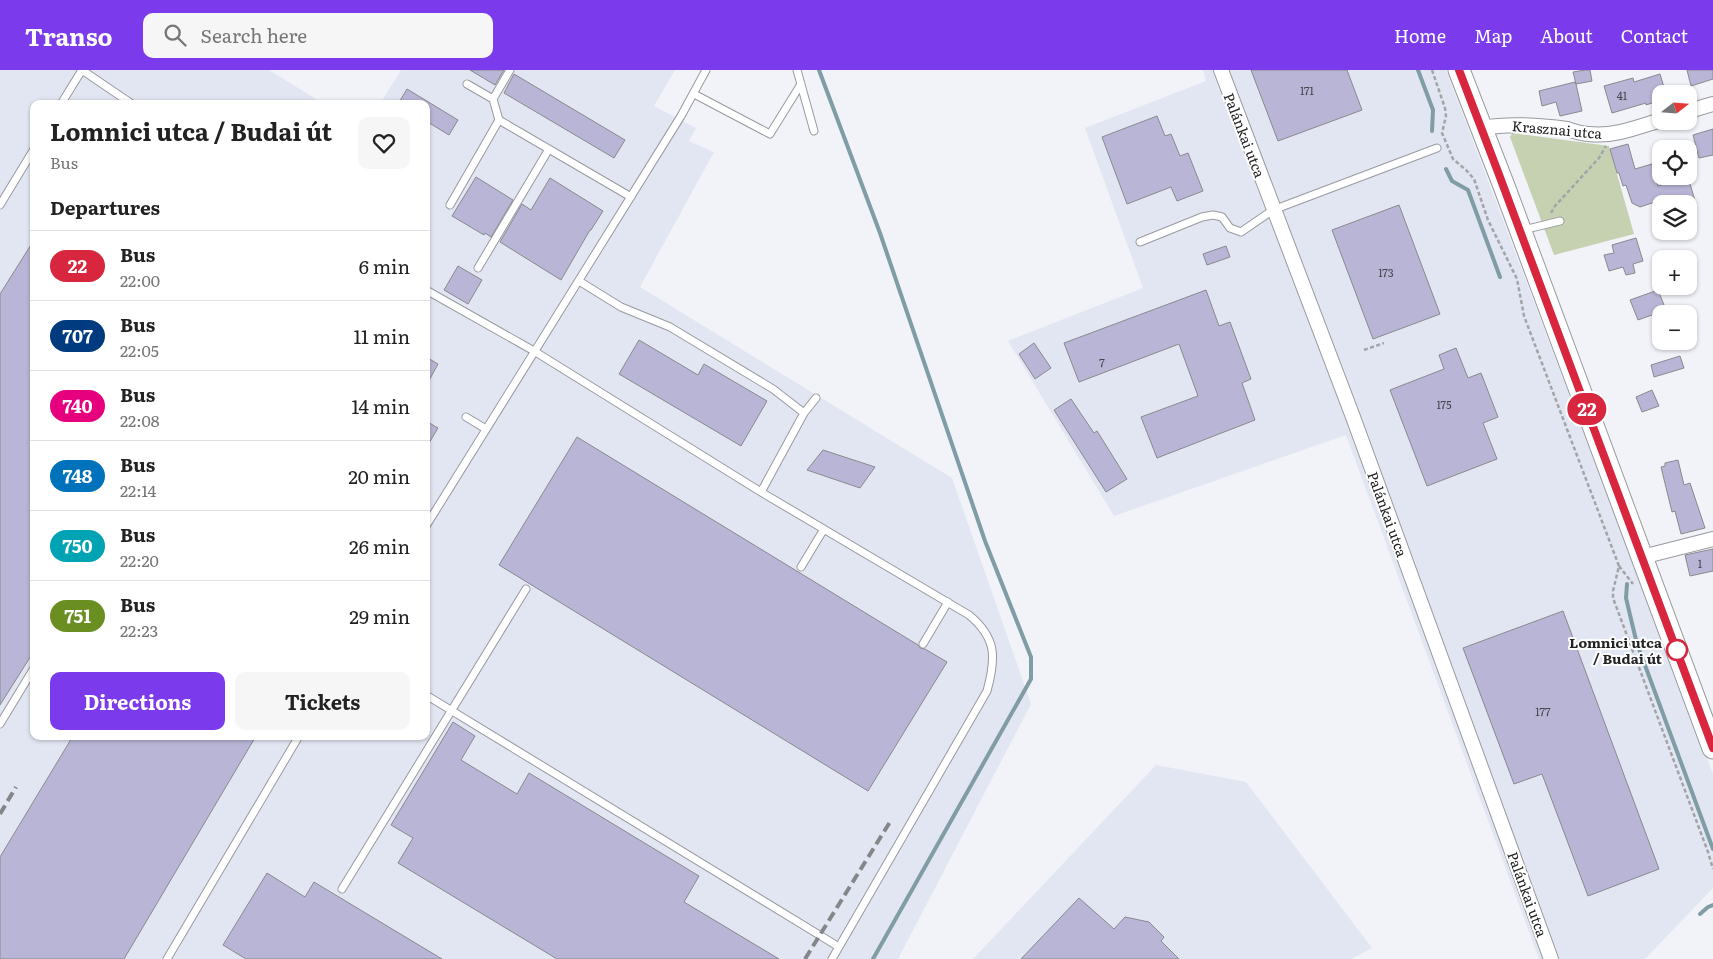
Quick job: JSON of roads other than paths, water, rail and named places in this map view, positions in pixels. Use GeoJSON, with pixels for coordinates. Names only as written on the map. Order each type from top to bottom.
{"type":"FeatureCollection","features":[{"type":"Feature","properties":{"kind":"main road"},"geometry":{"type":"LineString","coordinates":[[1459,70],[1713,748]]}},
{"type":"Feature","properties":{"kind":"street","name":"Palánkai utca"},"geometry":{"type":"LineString","coordinates":[[1221,70],[1353,417],[1551,959]]}},
{"type":"Feature","properties":{"kind":"street"},"geometry":{"type":"LineString","coordinates":[[1698,108],[1713,104]]}},
{"type":"Feature","properties":{"kind":"street","name":"Krasznai utca"},"geometry":{"type":"LineString","coordinates":[[1482,128],[1508,124],[1566,129],[1590,134],[1613,133],[1652,122]]}},
{"type":"Feature","properties":{"kind":"street"},"geometry":{"type":"LineString","coordinates":[[1642,557],[1713,539]]}},
{"type":"Feature","properties":{"kind":"lane"},"geometry":{"type":"LineString","coordinates":[[63,100],[82,70],[126,100]]}},
{"type":"Feature","properties":{"kind":"lane"},"geometry":{"type":"LineString","coordinates":[[493,99],[510,70]]}},
{"type":"Feature","properties":{"kind":"lane"},"geometry":{"type":"LineString","coordinates":[[430,520],[631,197],[694,94],[706,70]]}},
{"type":"Feature","properties":{"kind":"lane"},"geometry":{"type":"LineString","coordinates":[[797,70],[814,131]]}},
{"type":"Feature","properties":{"kind":"lane"},"geometry":{"type":"LineString","coordinates":[[467,84],[493,99],[499,120],[631,197]]}},
{"type":"Feature","properties":{"kind":"lane"},"geometry":{"type":"LineString","coordinates":[[694,94],[770,134],[801,84]]}},
{"type":"Feature","properties":{"kind":"lane"},"geometry":{"type":"LineString","coordinates":[[450,205],[499,120]]}},
{"type":"Feature","properties":{"kind":"lane"},"geometry":{"type":"LineString","coordinates":[[1140,242],[1202,217],[1213,215],[1222,217],[1230,228],[1241,232],[1274,210],[1437,148]]}},
{"type":"Feature","properties":{"kind":"lane"},"geometry":{"type":"LineString","coordinates":[[478,268],[549,149]]}},
{"type":"Feature","properties":{"kind":"lane"},"geometry":{"type":"LineString","coordinates":[[0,205],[30,156]]}},
{"type":"Feature","properties":{"kind":"lane"},"geometry":{"type":"LineString","coordinates":[[1520,230],[1560,221]]}},
{"type":"Feature","properties":{"kind":"lane"},"geometry":{"type":"LineString","coordinates":[[579,281],[621,307],[670,327],[773,389],[804,413]]}},
{"type":"Feature","properties":{"kind":"lane"},"geometry":{"type":"LineString","coordinates":[[430,292],[534,351],[760,492],[948,602],[969,615],[986,630],[992,651],[993,663],[987,691],[832,959]]}},
{"type":"Feature","properties":{"kind":"lane"},"geometry":{"type":"LineString","coordinates":[[760,492],[804,413],[816,398]]}},
{"type":"Feature","properties":{"kind":"lane"},"geometry":{"type":"LineString","coordinates":[[466,417],[486,429]]}},
{"type":"Feature","properties":{"kind":"lane"},"geometry":{"type":"LineString","coordinates":[[801,567],[824,529]]}},
{"type":"Feature","properties":{"kind":"lane"},"geometry":{"type":"LineString","coordinates":[[342,890],[526,590]]}},
{"type":"Feature","properties":{"kind":"lane"},"geometry":{"type":"LineString","coordinates":[[923,644],[948,602]]}},
{"type":"Feature","properties":{"kind":"lane"},"geometry":{"type":"LineString","coordinates":[[0,724],[30,675]]}},
{"type":"Feature","properties":{"kind":"lane"},"geometry":{"type":"LineString","coordinates":[[430,697],[839,947]]}},
{"type":"Feature","properties":{"kind":"lane"},"geometry":{"type":"LineString","coordinates":[[168,959],[297,740]]}},
{"type":"Feature","properties":{"kind":"waterway"},"geometry":{"type":"LineString","coordinates":[[819,70],[880,233],[985,541],[1031,657],[1031,679],[873,959]]}},
{"type":"Feature","properties":{"kind":"waterway"},"geometry":{"type":"LineString","coordinates":[[1418,70],[1433,110],[1432,131]]}},
{"type":"Feature","properties":{"kind":"waterway"},"geometry":{"type":"LineString","coordinates":[[1446,169],[1452,181],[1468,190],[1500,277]]}},
{"type":"Feature","properties":{"kind":"waterway"},"geometry":{"type":"LineString","coordinates":[[1627,584],[1626,598],[1636,640]]}},
{"type":"Feature","properties":{"kind":"waterway"},"geometry":{"type":"LineString","coordinates":[[1639,649],[1713,849]]}},
{"type":"Feature","properties":{"kind":"waterway"},"geometry":{"type":"LineString","coordinates":[[1700,914],[1713,905]]}},
{"type":"Feature","properties":{"kind":"railway"},"geometry":{"type":"LineString","coordinates":[[0,814],[16,787]]}},
{"type":"Feature","properties":{"kind":"railway"},"geometry":{"type":"LineString","coordinates":[[805,959],[890,822]]}},
{"type":"Feature","properties":{"kind":"place","name":"Lomnici utca / Budai út"},"geometry":{"type":"Point","coordinates":[1677,650]}}]}
